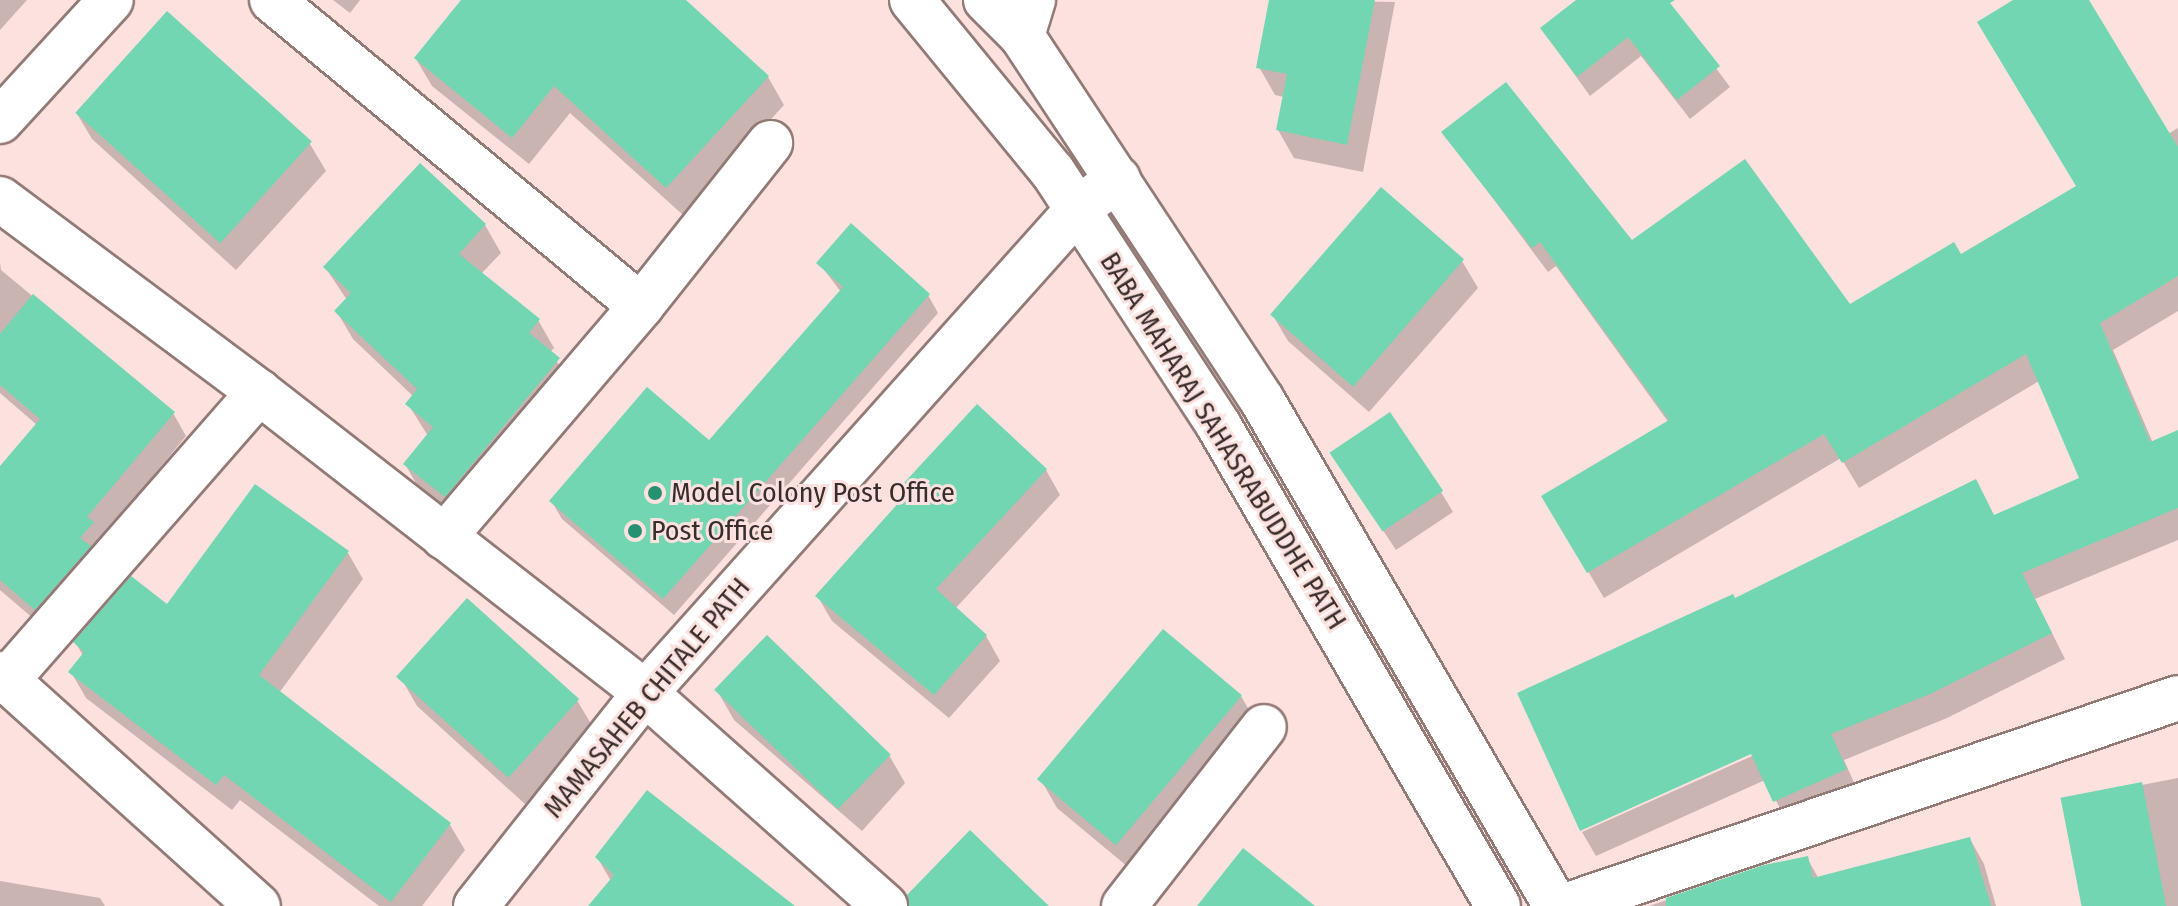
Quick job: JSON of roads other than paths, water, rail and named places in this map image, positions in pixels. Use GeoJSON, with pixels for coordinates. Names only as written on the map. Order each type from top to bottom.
{"type":"FeatureCollection","features":[{"type":"Feature","properties":{"kind":"street"},"geometry":{"type":"LineString","coordinates":[[0,121],[111,0]]}},
{"type":"Feature","properties":{"kind":"street"},"geometry":{"type":"LineString","coordinates":[[272,0],[641,306]]}},
{"type":"Feature","properties":{"kind":"street","name":"BABA MAHARAJ SAHASRABUDDHE PATH"},"geometry":{"type":"LineString","coordinates":[[912,0],[1078,209],[1219,426],[1498,906]]}},
{"type":"Feature","properties":{"kind":"street","name":"BABA MAHARAJ SAHASRABUDDHE PATH"},"geometry":{"type":"LineString","coordinates":[[986,0],[1028,18],[1118,179],[1270,413],[1556,906]]}},
{"type":"Feature","properties":{"kind":"street"},"geometry":{"type":"LineString","coordinates":[[444,537],[641,306],[770,143]]}},
{"type":"Feature","properties":{"kind":"street","name":"MAMASAHEB CHITALE PATH"},"geometry":{"type":"LineString","coordinates":[[476,906],[645,693],[1078,209],[1118,179]]}},
{"type":"Feature","properties":{"kind":"street"},"geometry":{"type":"LineString","coordinates":[[0,199],[259,392],[645,693],[885,906]]}},
{"type":"Feature","properties":{"kind":"street"},"geometry":{"type":"LineString","coordinates":[[258,906],[4,677],[259,392]]}},
{"type":"Feature","properties":{"kind":"street"},"geometry":{"type":"LineString","coordinates":[[1565,906],[2178,698]]}},
{"type":"Feature","properties":{"kind":"street"},"geometry":{"type":"LineString","coordinates":[[1124,906],[1264,727]]}},
{"type":"Feature","properties":{"kind":"place","name":"Model Colony Post Office"},"geometry":{"type":"Point","coordinates":[655,493]}},
{"type":"Feature","properties":{"kind":"place","name":"Post Office"},"geometry":{"type":"Point","coordinates":[635,531]}}]}
